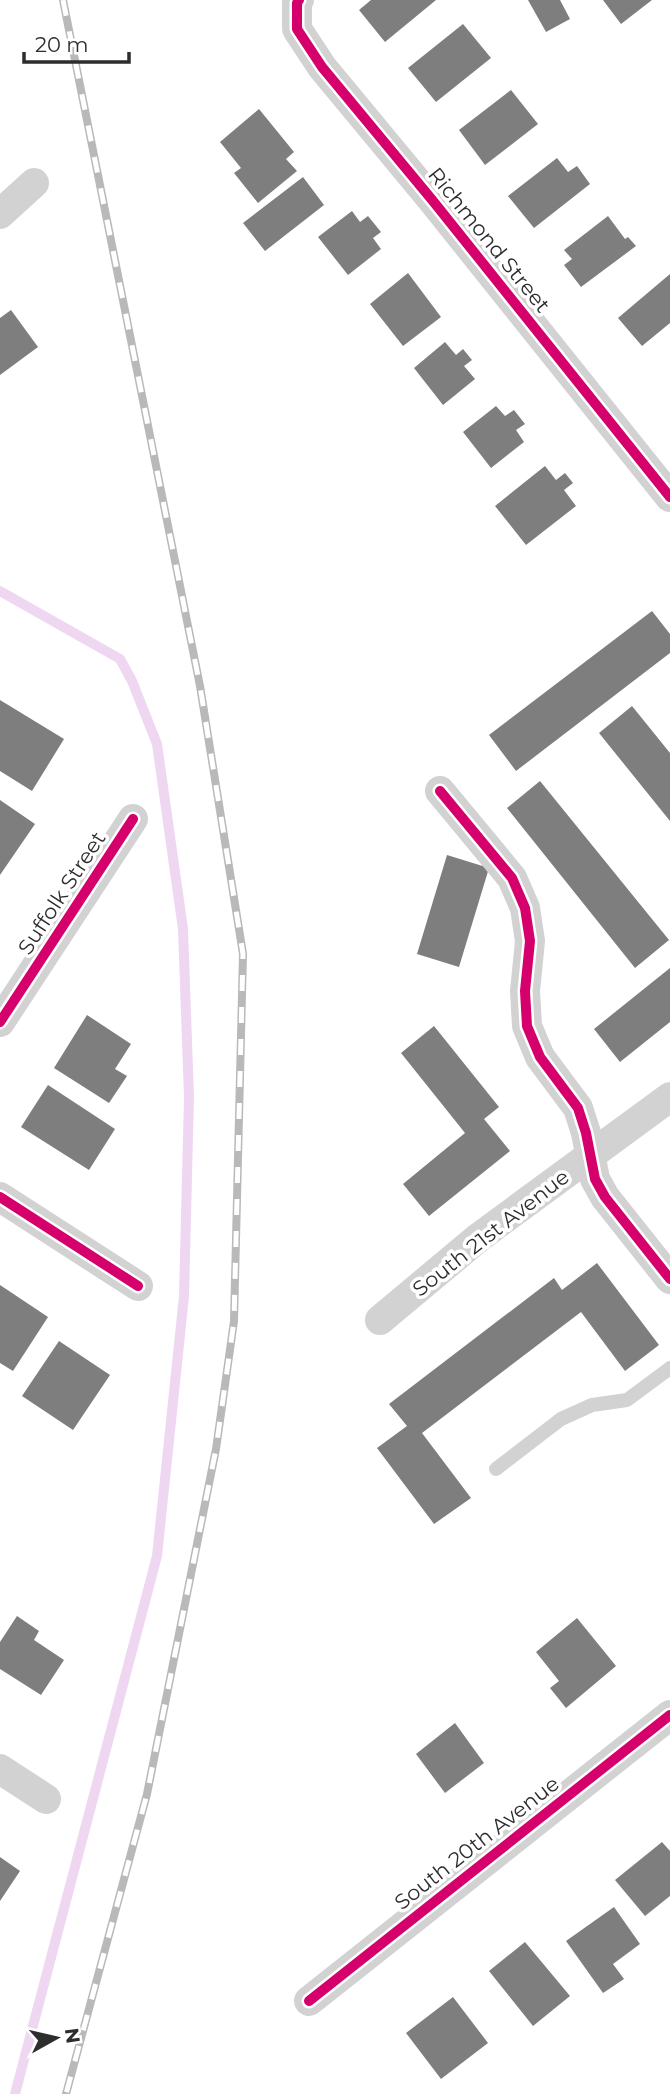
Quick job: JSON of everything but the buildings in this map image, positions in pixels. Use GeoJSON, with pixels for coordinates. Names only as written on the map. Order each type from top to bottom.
{"type":"FeatureCollection","features":[{"type":"Feature","properties":{"kind":"street","name":"Richmond Street"},"geometry":{"type":"LineString","coordinates":[[299,0],[297,29],[322,67],[433,201],[670,498]]}},
{"type":"Feature","properties":{"kind":"street"},"geometry":{"type":"LineString","coordinates":[[0,214],[34,183]]}},
{"type":"Feature","properties":{"kind":"street"},"geometry":{"type":"LineString","coordinates":[[440,791],[512,878],[525,908],[530,941],[525,990],[527,1026],[540,1057],[578,1108],[586,1133],[594,1179],[605,1197],[670,1279]]}},
{"type":"Feature","properties":{"kind":"street","name":"Suffolk Street"},"geometry":{"type":"LineString","coordinates":[[0,1022],[133,819]]}},
{"type":"Feature","properties":{"kind":"street","name":"South 21st Avenue"},"geometry":{"type":"LineString","coordinates":[[380,1320],[478,1238],[670,1097]]}},
{"type":"Feature","properties":{"kind":"street"},"geometry":{"type":"LineString","coordinates":[[0,1197],[138,1286]]}},
{"type":"Feature","properties":{"kind":"street","name":"South 20th Avenue"},"geometry":{"type":"LineString","coordinates":[[309,2001],[670,1715]]}},
{"type":"Feature","properties":{"kind":"street"},"geometry":{"type":"LineString","coordinates":[[0,1769],[47,1798]]}},
{"type":"Feature","properties":{"kind":"lane"},"geometry":{"type":"LineString","coordinates":[[496,1469],[561,1419],[592,1405],[627,1401],[670,1368]]}},
{"type":"Feature","properties":{"kind":"waterway"},"geometry":{"type":"LineString","coordinates":[[0,591],[120,659],[132,681],[157,744],[183,929],[189,1097],[184,1296],[157,1556],[15,2094]]}},
{"type":"Feature","properties":{"kind":"railway"},"geometry":{"type":"LineString","coordinates":[[63,0],[200,686],[243,954],[234,1321],[216,1449],[147,1794],[66,2094]]}},
{"type":"Feature","properties":{"kind":"cycle path"},"geometry":{"type":"LineString","coordinates":[[299,0],[297,29],[322,67],[670,497]]}},
{"type":"Feature","properties":{"kind":"cycle path"},"geometry":{"type":"LineString","coordinates":[[440,791],[512,878],[525,908],[530,941],[525,991],[527,1026],[540,1057],[578,1108],[595,1179],[605,1197],[670,1279]]}},
{"type":"Feature","properties":{"kind":"cycle path"},"geometry":{"type":"LineString","coordinates":[[0,1022],[133,819]]}},
{"type":"Feature","properties":{"kind":"cycle path"},"geometry":{"type":"LineString","coordinates":[[0,1197],[138,1286]]}},
{"type":"Feature","properties":{"kind":"cycle path"},"geometry":{"type":"LineString","coordinates":[[309,2001],[670,1715]]}}]}
